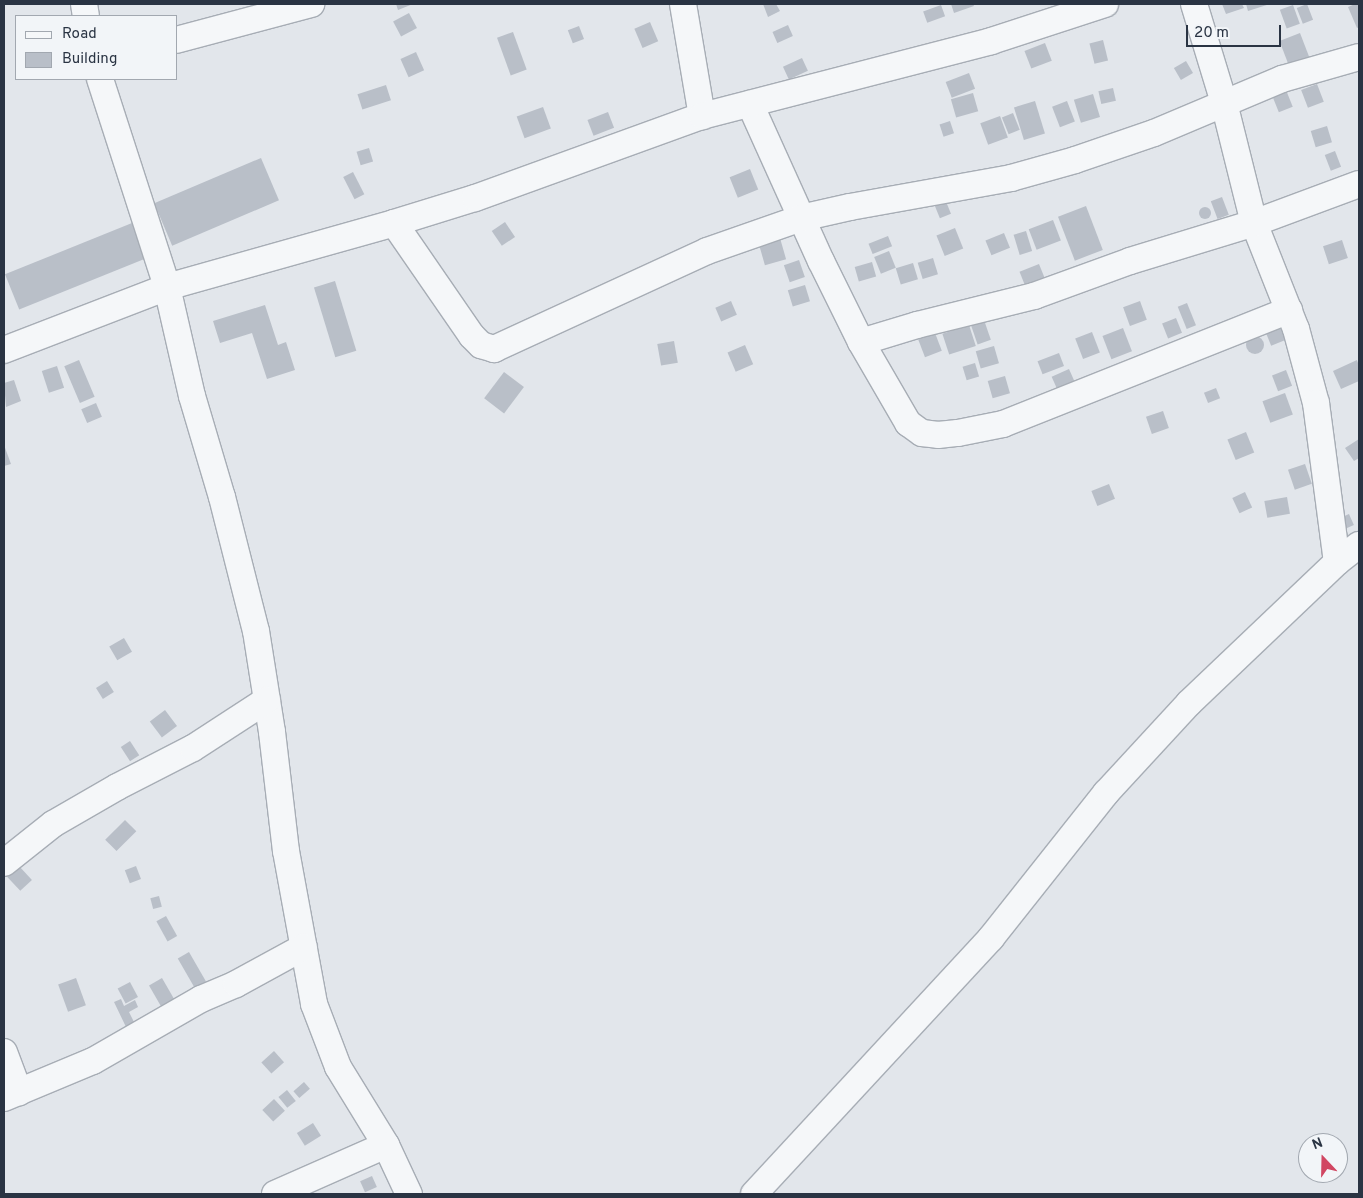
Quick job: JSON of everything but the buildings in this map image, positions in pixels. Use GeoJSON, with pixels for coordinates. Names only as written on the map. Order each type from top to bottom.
{"type":"FeatureCollection","features":[{"type":"Feature","properties":{"kind":"street"},"geometry":{"type":"LineString","coordinates":[[178,39],[311,4]]}},
{"type":"Feature","properties":{"kind":"street"},"geometry":{"type":"LineString","coordinates":[[683,4],[702,116]]}},
{"type":"Feature","properties":{"kind":"street"},"geometry":{"type":"LineString","coordinates":[[4,350],[167,287],[394,223],[475,198],[702,116],[992,41],[1105,4]]}},
{"type":"Feature","properties":{"kind":"street"},"geometry":{"type":"LineString","coordinates":[[1194,4],[1224,102],[1254,223],[1296,329],[1316,403],[1337,562]]}},
{"type":"Feature","properties":{"kind":"street"},"geometry":{"type":"LineString","coordinates":[[394,223],[472,336],[482,345],[494,349],[707,251],[801,218],[850,206],[1011,178],[1075,160],[1154,133],[1282,79],[1359,57]]}},
{"type":"Feature","properties":{"kind":"street"},"geometry":{"type":"LineString","coordinates":[[100,80],[167,287],[192,396],[222,497],[256,631],[267,700],[286,851],[314,1004],[338,1067],[386,1145],[410,1194]]}},
{"type":"Feature","properties":{"kind":"street"},"geometry":{"type":"LineString","coordinates":[[750,104],[801,218],[861,342],[899,411],[908,423],[922,433],[951,434],[1003,424],[1288,310]]}},
{"type":"Feature","properties":{"kind":"street"},"geometry":{"type":"LineString","coordinates":[[861,342],[917,325],[1034,296],[1130,261],[1254,223],[1359,184]]}},
{"type":"Feature","properties":{"kind":"street"},"geometry":{"type":"LineString","coordinates":[[754,1194],[990,938],[1106,794],[1176,717],[1337,562],[1359,545]]}},
{"type":"Feature","properties":{"kind":"street"},"geometry":{"type":"LineString","coordinates":[[4,863],[53,824],[117,787],[193,748],[267,700]]}},
{"type":"Feature","properties":{"kind":"street"},"geometry":{"type":"LineString","coordinates":[[4,1052],[11,1095],[93,1061],[201,998],[236,984],[304,947]]}},
{"type":"Feature","properties":{"kind":"street"},"geometry":{"type":"LineString","coordinates":[[275,1194],[386,1145]]}}]}
